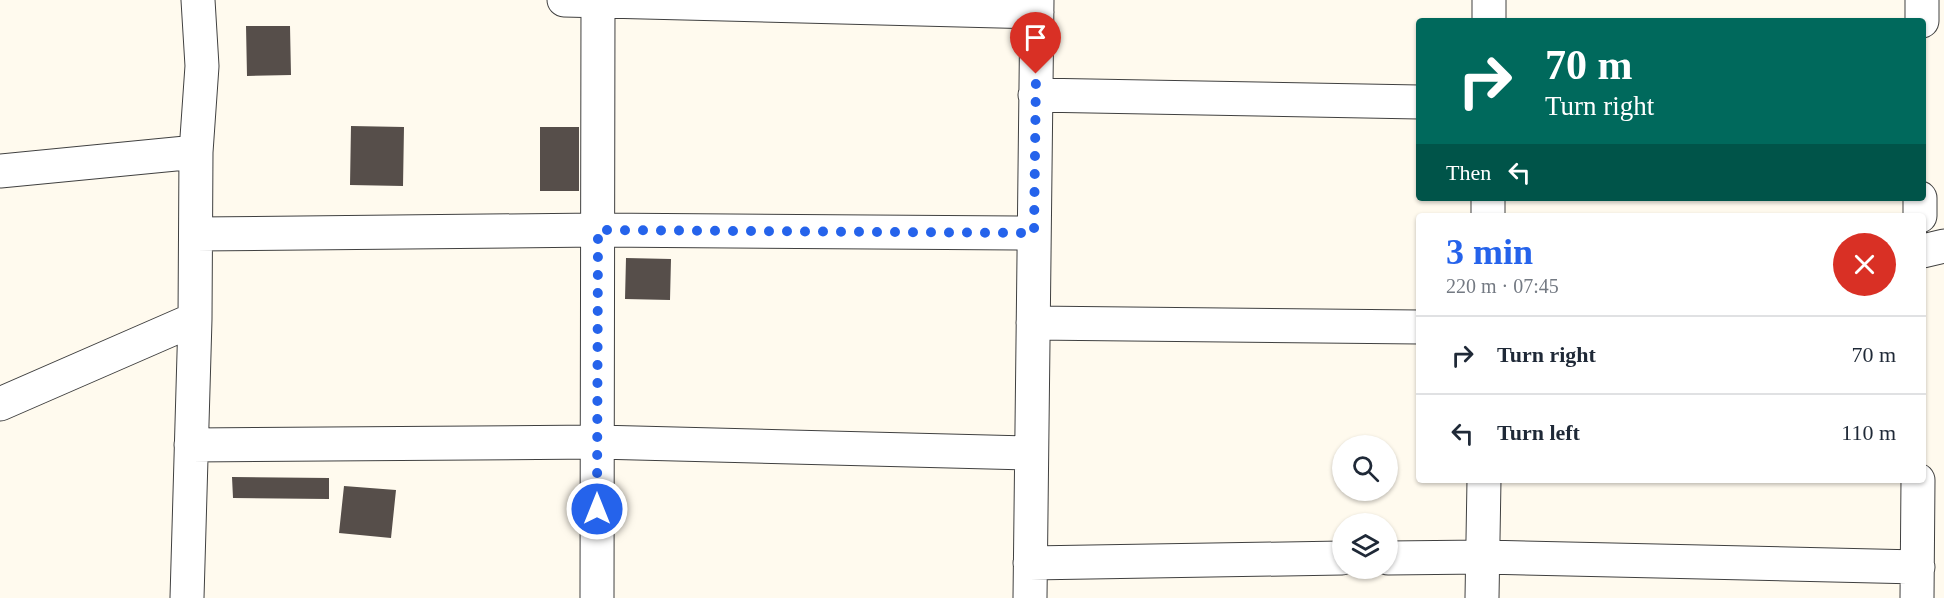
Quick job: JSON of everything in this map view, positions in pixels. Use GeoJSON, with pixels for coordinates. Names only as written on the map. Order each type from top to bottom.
{"type":"FeatureCollection","features":[{"type":"Feature","properties":{"kind":"street"},"geometry":{"type":"LineString","coordinates":[[187,598],[195,319],[196,152],[202,66],[198,0]]}},
{"type":"Feature","properties":{"kind":"street"},"geometry":{"type":"LineString","coordinates":[[564,0],[1037,6],[1030,598]]}},
{"type":"Feature","properties":{"kind":"street"},"geometry":{"type":"LineString","coordinates":[[597,598],[598,0]]}},
{"type":"Feature","properties":{"kind":"street"},"geometry":{"type":"LineString","coordinates":[[1489,0],[1489,18]]}},
{"type":"Feature","properties":{"kind":"street"},"geometry":{"type":"LineString","coordinates":[[1035,95],[1416,102]]}},
{"type":"Feature","properties":{"kind":"street"},"geometry":{"type":"LineString","coordinates":[[0,171],[196,152]]}},
{"type":"Feature","properties":{"kind":"street"},"geometry":{"type":"LineString","coordinates":[[196,234],[598,230],[1034,233]]}},
{"type":"Feature","properties":{"kind":"street"},"geometry":{"type":"LineString","coordinates":[[1926,250],[1944,246]]}},
{"type":"Feature","properties":{"kind":"street"},"geometry":{"type":"LineString","coordinates":[[0,404],[195,319]]}},
{"type":"Feature","properties":{"kind":"street"},"geometry":{"type":"LineString","coordinates":[[1033,323],[1416,327]]}},
{"type":"Feature","properties":{"kind":"street"},"geometry":{"type":"LineString","coordinates":[[191,445],[597,442],[1031,453]]}},
{"type":"Feature","properties":{"kind":"street"},"geometry":{"type":"LineString","coordinates":[[1398,558],[1483,557],[1918,582],[1927,481]]}},
{"type":"Feature","properties":{"kind":"street"},"geometry":{"type":"LineString","coordinates":[[1482,598],[1484,483]]}},
{"type":"Feature","properties":{"kind":"street"},"geometry":{"type":"LineString","coordinates":[[1030,562],[1332,558]]}},
{"type":"Feature","properties":{"kind":"building"},"geometry":{"type":"Polygon","coordinates":[[[246,26],[290,26],[291,75],[247,76],[246,26]]]}},
{"type":"Feature","properties":{"kind":"building"},"geometry":{"type":"Polygon","coordinates":[[[351,126],[404,127],[403,186],[350,185],[351,126]]]}},
{"type":"Feature","properties":{"kind":"building"},"geometry":{"type":"Polygon","coordinates":[[[540,127],[579,127],[579,191],[540,191],[540,127]]]}},
{"type":"Feature","properties":{"kind":"building"},"geometry":{"type":"Polygon","coordinates":[[[626,258],[671,259],[670,300],[625,299],[626,258]]]}},
{"type":"Feature","properties":{"kind":"building"},"geometry":{"type":"Polygon","coordinates":[[[232,477],[329,478],[329,499],[233,498],[232,477]]]}},
{"type":"Feature","properties":{"kind":"building"},"geometry":{"type":"Polygon","coordinates":[[[344,486],[396,490],[391,538],[339,533],[344,486]]]}},
{"type":"Feature","properties":{"kind":"route"},"geometry":{"type":"LineString","coordinates":[[597,509],[598,230],[1034,233],[1036,74]]}}]}
